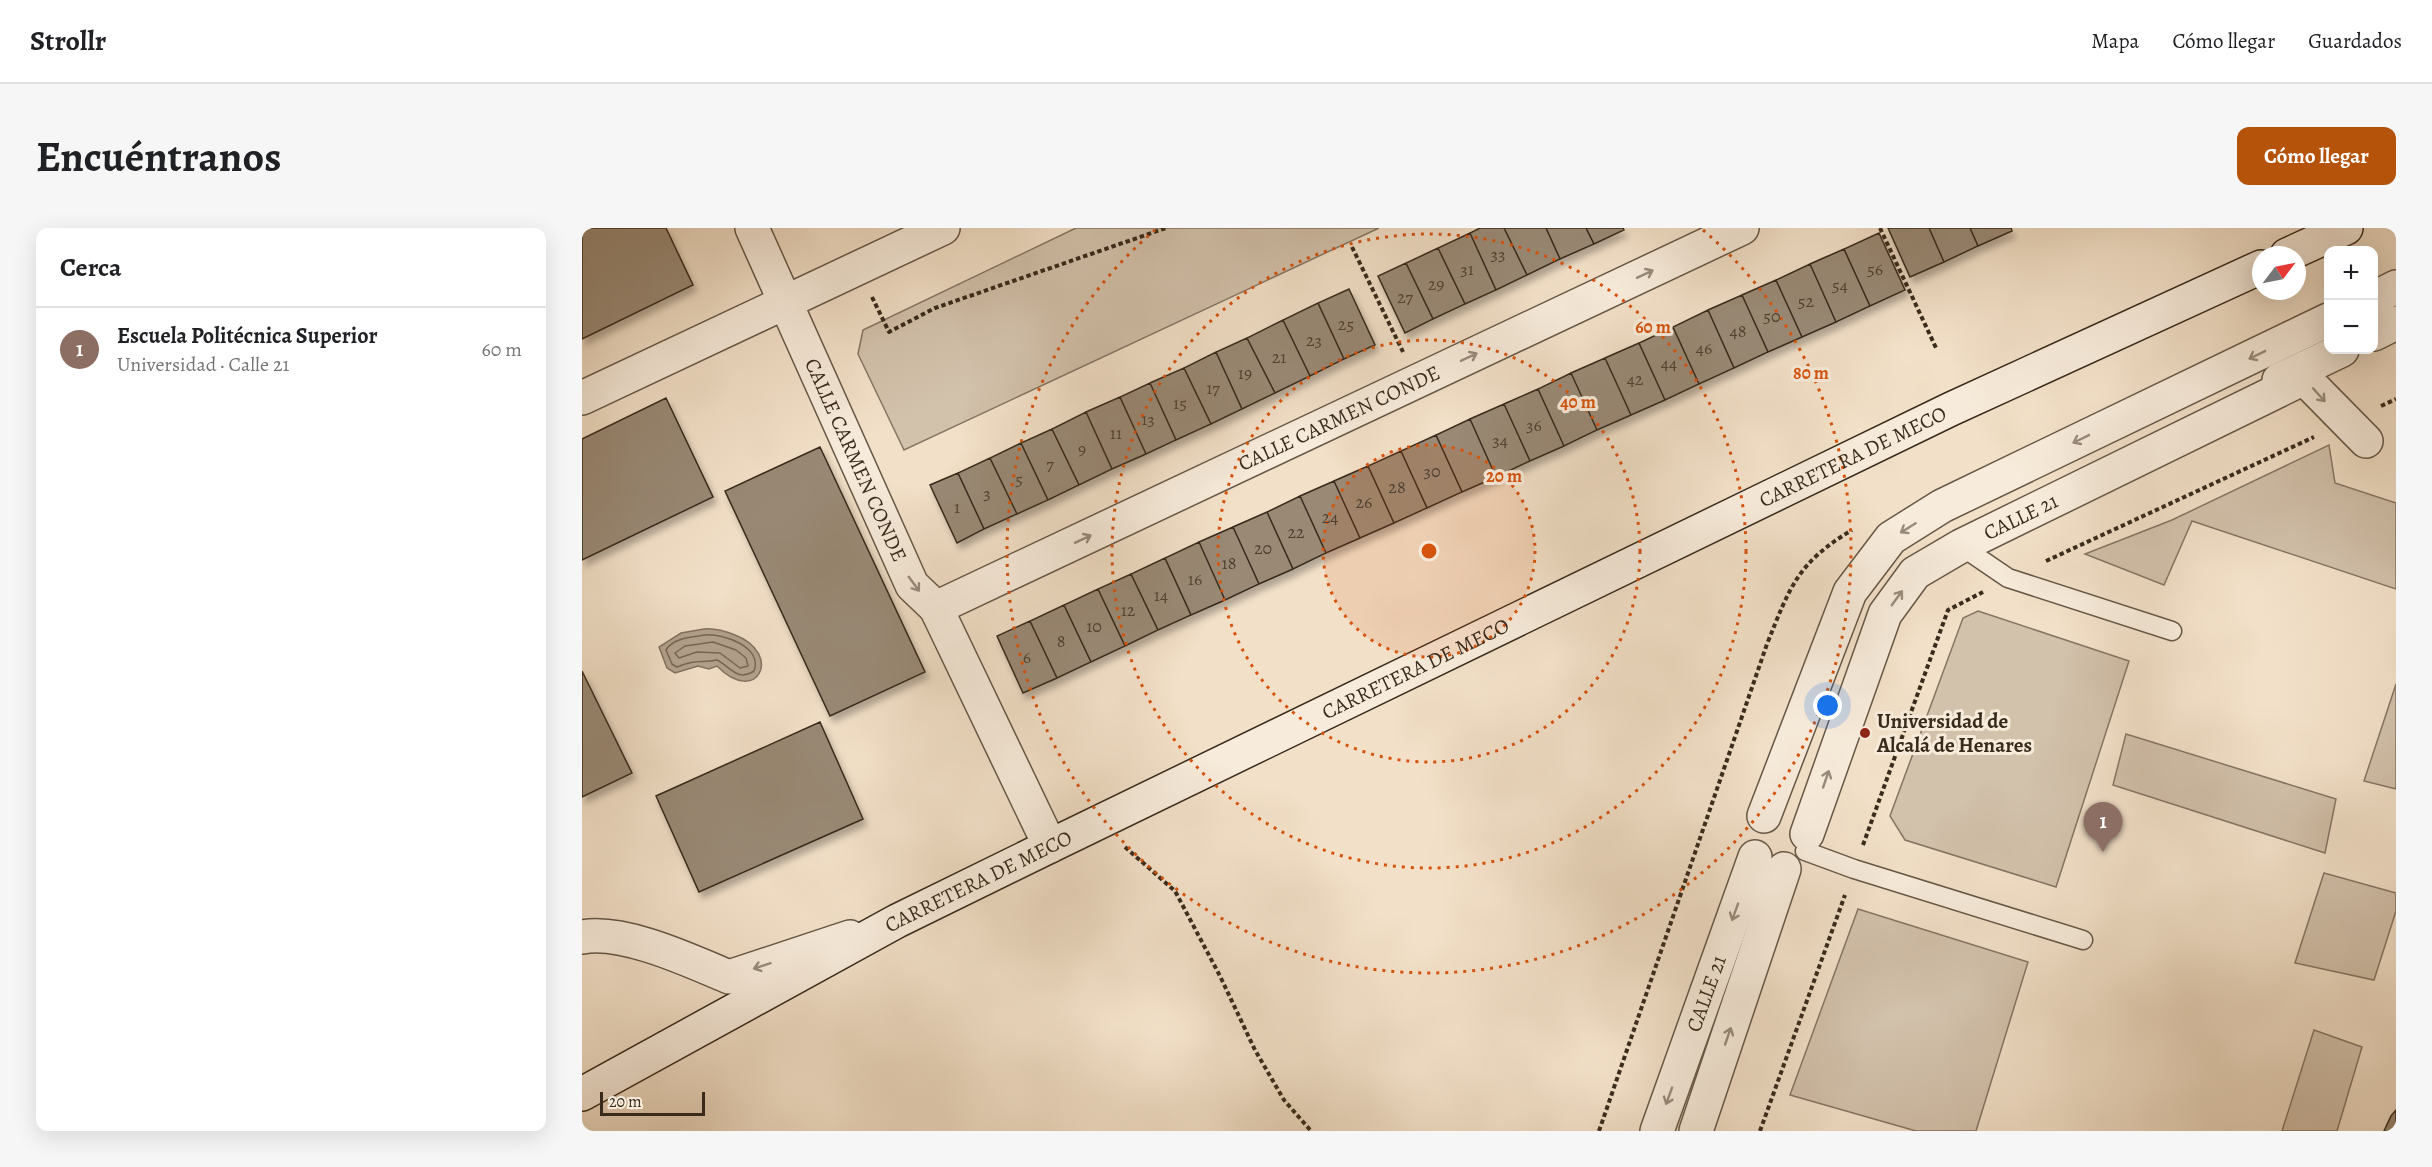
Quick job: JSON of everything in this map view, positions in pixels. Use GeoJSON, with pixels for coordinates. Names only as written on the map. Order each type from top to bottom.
{"type":"FeatureCollection","features":[{"type":"Feature","properties":{"kind":"street","name":"CALLE CARMEN CONDE"},"geometry":{"type":"LineString","coordinates":[[752,228],[912,585],[936,608],[1050,846]]}},
{"type":"Feature","properties":{"kind":"street"},"geometry":{"type":"LineString","coordinates":[[582,398],[943,228]]}},
{"type":"Feature","properties":{"kind":"street","name":"CALLE CARMEN CONDE"},"geometry":{"type":"LineString","coordinates":[[936,608],[1742,228]]}},
{"type":"Feature","properties":{"kind":"street"},"geometry":{"type":"LineString","coordinates":[[2306,246],[2346,228]]}},
{"type":"Feature","properties":{"kind":"street","name":"CARRETERA DE MECO"},"geometry":{"type":"LineString","coordinates":[[582,1094],[897,921],[1951,409],[2252,271]]}},
{"type":"Feature","properties":{"kind":"street"},"geometry":{"type":"LineString","coordinates":[[2378,296],[2396,287]]}},
{"type":"Feature","properties":{"kind":"street","name":"CALLE 21"},"geometry":{"type":"LineString","coordinates":[[1788,853],[1750,842],[1753,827],[1764,816],[1850,592],[1891,538],[1942,506],[2324,322]]}},
{"type":"Feature","properties":{"kind":"street"},"geometry":{"type":"LineString","coordinates":[[2378,332],[2396,323]]}},
{"type":"Feature","properties":{"kind":"street","name":"CALLE 21"},"geometry":{"type":"LineString","coordinates":[[1863,574],[2333,354]]}},
{"type":"Feature","properties":{"kind":"street","name":"CALLE 21"},"geometry":{"type":"LineString","coordinates":[[1657,1131],[1788,853],[1885,614],[1915,573],[1961,546],[2304,378],[2356,431]]}},
{"type":"Feature","properties":{"kind":"street"},"geometry":{"type":"LineString","coordinates":[[1764,816],[1777,812],[1790,814],[1800,822],[1788,853]]}},
{"type":"Feature","properties":{"kind":"street","name":"CALLE 21"},"geometry":{"type":"LineString","coordinates":[[1696,1131],[1788,853]]}},
{"type":"Feature","properties":{"kind":"street"},"geometry":{"type":"LineString","coordinates":[[586,933],[664,950],[729,978],[897,921]]}},
{"type":"Feature","properties":{"kind":"lane"},"geometry":{"type":"LineString","coordinates":[[1961,546],[2008,578],[2172,631]]}},
{"type":"Feature","properties":{"kind":"lane"},"geometry":{"type":"LineString","coordinates":[[1788,853],[1854,869],[2083,940]]}},
{"type":"Feature","properties":{"kind":"path"},"geometry":{"type":"LineString","coordinates":[[858,268],[889,332],[935,308],[1166,228]]}},
{"type":"Feature","properties":{"kind":"path"},"geometry":{"type":"LineString","coordinates":[[1880,228],[1937,350]]}},
{"type":"Feature","properties":{"kind":"path"},"geometry":{"type":"LineString","coordinates":[[1352,247],[1417,381]]}},
{"type":"Feature","properties":{"kind":"path"},"geometry":{"type":"LineString","coordinates":[[1760,1131],[1948,610],[2008,578],[2356,431],[2396,399]]}},
{"type":"Feature","properties":{"kind":"path"},"geometry":{"type":"LineString","coordinates":[[1118,840],[1175,891],[1255,1050],[1284,1100],[1311,1131]]}},
{"type":"Feature","properties":{"kind":"shaded area"},"geometry":{"type":"Polygon","coordinates":[[[1076,228],[1379,228],[904,450],[858,354],[863,330],[1076,228]]]}},
{"type":"Feature","properties":{"kind":"shaded area"},"geometry":{"type":"Polygon","coordinates":[[[2329,445],[2335,483],[2396,503],[2396,589],[2192,521],[2164,585],[2085,554],[2172,520],[2329,445]]]}},
{"type":"Feature","properties":{"kind":"shaded area"},"geometry":{"type":"Polygon","coordinates":[[[1978,611],[2129,661],[2056,887],[1905,840],[1890,816],[1963,618],[1978,611]]]}},
{"type":"Feature","properties":{"kind":"shaded area"},"geometry":{"type":"Polygon","coordinates":[[[2396,684],[2396,789],[2364,781],[2396,684]]]}},
{"type":"Feature","properties":{"kind":"shaded area"},"geometry":{"type":"Polygon","coordinates":[[[2126,734],[2336,799],[2325,853],[2113,785],[2126,734]]]}},
{"type":"Feature","properties":{"kind":"shaded area"},"geometry":{"type":"Polygon","coordinates":[[[2324,873],[2396,893],[2396,911],[2374,980],[2295,963],[2324,873]]]}},
{"type":"Feature","properties":{"kind":"shaded area"},"geometry":{"type":"Polygon","coordinates":[[[1858,909],[2028,962],[1976,1131],[1916,1131],[1790,1095],[1858,909]]]}},
{"type":"Feature","properties":{"kind":"shaded area"},"geometry":{"type":"Polygon","coordinates":[[[2314,1030],[2362,1047],[2337,1131],[2282,1131],[2314,1030]]]}},
{"type":"Feature","properties":{"kind":"water"},"geometry":{"type":"Polygon","coordinates":[[[704,629],[727,632],[750,643],[758,654],[761,664],[759,673],[753,679],[744,681],[731,677],[717,666],[709,669],[698,666],[675,673],[667,668],[659,647],[681,633],[704,629]]]}},
{"type":"Feature","properties":{"kind":"building"},"geometry":{"type":"Polygon","coordinates":[[[582,228],[666,228],[693,285],[582,339],[582,228]]]}},
{"type":"Feature","properties":{"kind":"building"},"geometry":{"type":"Polygon","coordinates":[[[1480,228],[1504,228],[1527,275],[1496,290],[1470,233],[1480,228]]]}},
{"type":"Feature","properties":{"kind":"building"},"geometry":{"type":"Polygon","coordinates":[[[1504,228],[1546,228],[1560,259],[1527,275],[1504,228]]]}},
{"type":"Feature","properties":{"kind":"building"},"geometry":{"type":"Polygon","coordinates":[[[1546,228],[1586,228],[1594,244],[1560,259],[1546,228]]]}},
{"type":"Feature","properties":{"kind":"building"},"geometry":{"type":"Polygon","coordinates":[[[1586,228],[1623,228],[1624,230],[1594,244],[1586,228]]]}},
{"type":"Feature","properties":{"kind":"building"},"geometry":{"type":"Polygon","coordinates":[[[1888,228],[1929,228],[1944,262],[1910,277],[1888,228]]]}},
{"type":"Feature","properties":{"kind":"building"},"geometry":{"type":"Polygon","coordinates":[[[1929,228],[1970,228],[1978,246],[1944,262],[1929,228]]]}},
{"type":"Feature","properties":{"kind":"building"},"geometry":{"type":"Polygon","coordinates":[[[1970,228],[2011,228],[2012,231],[1978,246],[1970,228]]]}},
{"type":"Feature","properties":{"kind":"building"},"geometry":{"type":"Polygon","coordinates":[[[1470,233],[1496,290],[1465,304],[1438,248],[1470,233]]]}},
{"type":"Feature","properties":{"kind":"building"},"geometry":{"type":"Polygon","coordinates":[[[1879,233],[1905,290],[1870,306],[1844,249],[1879,233]]]}},
{"type":"Feature","properties":{"kind":"building"},"geometry":{"type":"Polygon","coordinates":[[[1438,248],[1465,304],[1433,319],[1406,263],[1438,248]]]}},
{"type":"Feature","properties":{"kind":"building"},"geometry":{"type":"Polygon","coordinates":[[[1844,249],[1870,306],[1836,322],[1810,264],[1844,249]]]}},
{"type":"Feature","properties":{"kind":"building"},"geometry":{"type":"Polygon","coordinates":[[[1406,263],[1433,319],[1405,333],[1378,276],[1406,263]]]}},
{"type":"Feature","properties":{"kind":"building"},"geometry":{"type":"Polygon","coordinates":[[[1810,264],[1836,322],[1802,337],[1776,280],[1810,264]]]}},
{"type":"Feature","properties":{"kind":"building"},"geometry":{"type":"Polygon","coordinates":[[[1776,280],[1802,337],[1768,352],[1742,295],[1776,280]]]}},
{"type":"Feature","properties":{"kind":"building"},"geometry":{"type":"Polygon","coordinates":[[[1349,289],[1375,345],[1344,359],[1318,303],[1349,289]]]}},
{"type":"Feature","properties":{"kind":"building"},"geometry":{"type":"Polygon","coordinates":[[[1742,295],[1768,352],[1734,368],[1708,310],[1742,295]]]}},
{"type":"Feature","properties":{"kind":"building"},"geometry":{"type":"Polygon","coordinates":[[[1318,303],[1344,359],[1310,376],[1283,320],[1318,303]]]}},
{"type":"Feature","properties":{"kind":"building"},"geometry":{"type":"Polygon","coordinates":[[[1708,310],[1734,368],[1699,384],[1673,327],[1708,310]]]}},
{"type":"Feature","properties":{"kind":"building"},"geometry":{"type":"Polygon","coordinates":[[[1283,320],[1310,376],[1275,393],[1247,338],[1283,320]]]}},
{"type":"Feature","properties":{"kind":"building"},"geometry":{"type":"Polygon","coordinates":[[[1673,327],[1699,384],[1665,400],[1639,343],[1673,327]]]}},
{"type":"Feature","properties":{"kind":"building"},"geometry":{"type":"Polygon","coordinates":[[[1247,338],[1275,393],[1242,409],[1216,352],[1247,338]]]}},
{"type":"Feature","properties":{"kind":"building"},"geometry":{"type":"Polygon","coordinates":[[[1639,343],[1665,400],[1631,415],[1605,358],[1639,343]]]}},
{"type":"Feature","properties":{"kind":"building"},"geometry":{"type":"Polygon","coordinates":[[[1216,352],[1242,409],[1211,424],[1184,368],[1216,352]]]}},
{"type":"Feature","properties":{"kind":"building"},"geometry":{"type":"Polygon","coordinates":[[[1605,358],[1631,415],[1597,430],[1571,373],[1605,358]]]}},
{"type":"Feature","properties":{"kind":"building"},"geometry":{"type":"Polygon","coordinates":[[[1184,368],[1211,424],[1176,440],[1150,383],[1184,368]]]}},
{"type":"Feature","properties":{"kind":"building"},"geometry":{"type":"Polygon","coordinates":[[[1571,373],[1597,430],[1564,446],[1538,389],[1571,373]]]}},
{"type":"Feature","properties":{"kind":"building"},"geometry":{"type":"Polygon","coordinates":[[[1150,383],[1176,440],[1146,454],[1120,397],[1150,383]]]}},
{"type":"Feature","properties":{"kind":"building"},"geometry":{"type":"Polygon","coordinates":[[[1538,389],[1564,446],[1530,461],[1504,404],[1538,389]]]}},
{"type":"Feature","properties":{"kind":"building"},"geometry":{"type":"Polygon","coordinates":[[[1120,397],[1146,454],[1112,469],[1086,412],[1120,397]]]}},
{"type":"Feature","properties":{"kind":"building"},"geometry":{"type":"Polygon","coordinates":[[[666,398],[713,497],[582,560],[582,439],[666,398]]]}},
{"type":"Feature","properties":{"kind":"building"},"geometry":{"type":"Polygon","coordinates":[[[1504,404],[1530,461],[1496,477],[1470,419],[1504,404]]]}},
{"type":"Feature","properties":{"kind":"building"},"geometry":{"type":"Polygon","coordinates":[[[1086,412],[1112,469],[1079,485],[1052,429],[1086,412]]]}},
{"type":"Feature","properties":{"kind":"building"},"geometry":{"type":"Polygon","coordinates":[[[1470,419],[1496,477],[1462,492],[1436,435],[1470,419]]]}},
{"type":"Feature","properties":{"kind":"building"},"geometry":{"type":"Polygon","coordinates":[[[1052,429],[1079,485],[1048,500],[1021,443],[1052,429]]]}},
{"type":"Feature","properties":{"kind":"building"},"geometry":{"type":"Polygon","coordinates":[[[1436,435],[1462,492],[1427,508],[1401,451],[1436,435]]]}},
{"type":"Feature","properties":{"kind":"building"},"geometry":{"type":"Polygon","coordinates":[[[1021,443],[1048,500],[1017,514],[990,458],[1021,443]]]}},
{"type":"Feature","properties":{"kind":"building"},"geometry":{"type":"Polygon","coordinates":[[[820,447],[925,672],[830,716],[725,491],[820,447]]]}},
{"type":"Feature","properties":{"kind":"building"},"geometry":{"type":"Polygon","coordinates":[[[1401,451],[1427,508],[1394,523],[1368,466],[1401,451]]]}},
{"type":"Feature","properties":{"kind":"building"},"geometry":{"type":"Polygon","coordinates":[[[990,458],[1017,514],[984,529],[958,473],[990,458]]]}},
{"type":"Feature","properties":{"kind":"building"},"geometry":{"type":"Polygon","coordinates":[[[1368,466],[1394,523],[1360,538],[1334,481],[1368,466]]]}},
{"type":"Feature","properties":{"kind":"building"},"geometry":{"type":"Polygon","coordinates":[[[958,473],[984,529],[957,543],[930,485],[958,473]]]}},
{"type":"Feature","properties":{"kind":"building"},"geometry":{"type":"Polygon","coordinates":[[[1334,481],[1360,538],[1326,553],[1300,496],[1334,481]]]}},
{"type":"Feature","properties":{"kind":"building"},"geometry":{"type":"Polygon","coordinates":[[[1300,496],[1326,553],[1293,569],[1267,512],[1300,496]]]}},
{"type":"Feature","properties":{"kind":"building"},"geometry":{"type":"Polygon","coordinates":[[[1267,512],[1293,569],[1259,584],[1233,527],[1267,512]]]}},
{"type":"Feature","properties":{"kind":"building"},"geometry":{"type":"Polygon","coordinates":[[[1233,527],[1259,584],[1225,600],[1199,542],[1233,527]]]}},
{"type":"Feature","properties":{"kind":"building"},"geometry":{"type":"Polygon","coordinates":[[[1199,542],[1225,600],[1191,615],[1165,558],[1199,542]]]}},
{"type":"Feature","properties":{"kind":"building"},"geometry":{"type":"Polygon","coordinates":[[[1165,558],[1191,615],[1158,630],[1131,574],[1165,558]]]}},
{"type":"Feature","properties":{"kind":"building"},"geometry":{"type":"Polygon","coordinates":[[[1131,574],[1158,630],[1125,646],[1098,589],[1131,574]]]}},
{"type":"Feature","properties":{"kind":"building"},"geometry":{"type":"Polygon","coordinates":[[[1098,589],[1125,646],[1091,662],[1064,605],[1098,589]]]}},
{"type":"Feature","properties":{"kind":"building"},"geometry":{"type":"Polygon","coordinates":[[[1064,605],[1091,662],[1057,678],[1030,621],[1064,605]]]}},
{"type":"Feature","properties":{"kind":"building"},"geometry":{"type":"Polygon","coordinates":[[[1030,621],[1057,678],[1023,693],[997,636],[1030,621]]]}},
{"type":"Feature","properties":{"kind":"building"},"geometry":{"type":"Polygon","coordinates":[[[582,671],[632,773],[582,797],[582,671]]]}},
{"type":"Feature","properties":{"kind":"building"},"geometry":{"type":"Polygon","coordinates":[[[820,722],[863,819],[699,892],[656,796],[820,722]]]}},
{"type":"Feature","properties":{"kind":"building"},"geometry":{"type":"Polygon","coordinates":[[[2396,1110],[2396,1131],[2384,1131],[2391,1116],[2396,1110]]]}},
{"type":"Feature","properties":{"kind":"place","name":"Universidad de Alcalá de Henares"},"geometry":{"type":"Point","coordinates":[1865,733]}},
{"type":"Feature","properties":{"kind":"place","name":"Escuela Politécnica Superior"},"geometry":{"type":"Point","coordinates":[2103,852]}}]}
